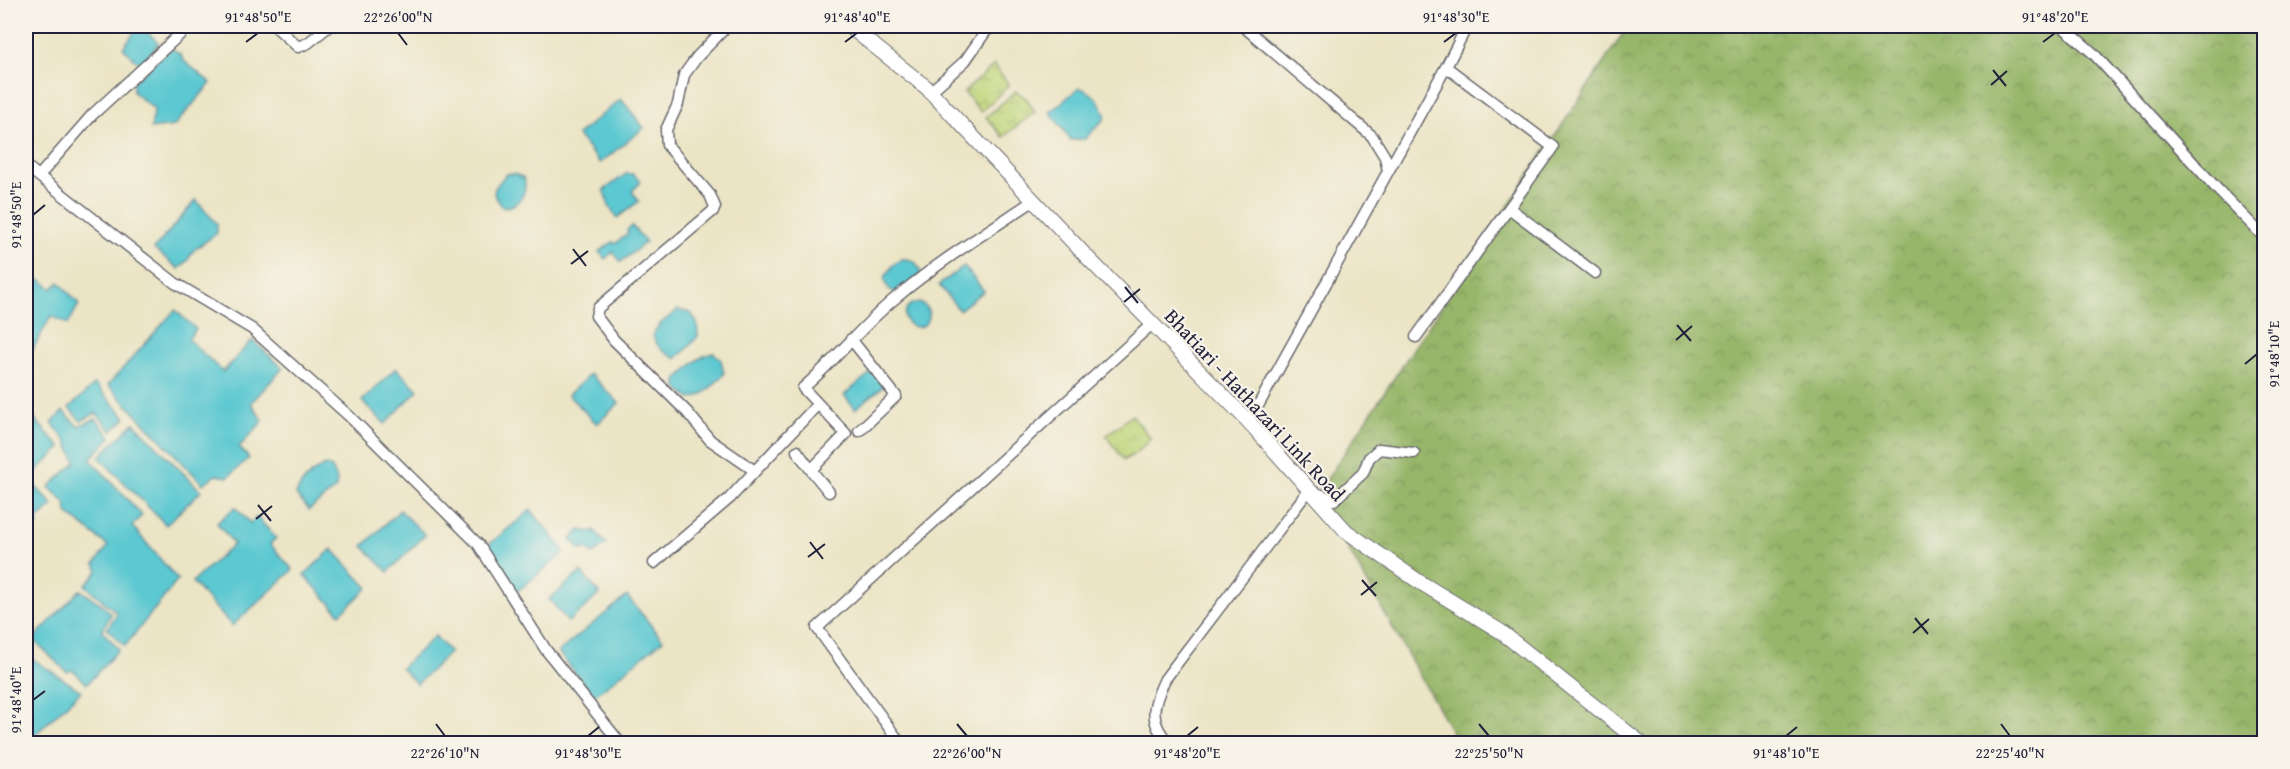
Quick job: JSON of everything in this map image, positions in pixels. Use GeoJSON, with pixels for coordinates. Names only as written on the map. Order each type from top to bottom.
{"type":"FeatureCollection","features":[{"type":"Feature","properties":{"kind":"main road","name":"Bhatiari - Hathazari Link Road"},"geometry":{"type":"LineString","coordinates":[[858,28],[930,92],[1249,422],[1352,536],[1418,581],[1500,631],[1642,744]]}},
{"type":"Feature","properties":{"kind":"street"},"geometry":{"type":"LineString","coordinates":[[39,176],[92,115],[189,26]]}},
{"type":"Feature","properties":{"kind":"street"},"geometry":{"type":"LineString","coordinates":[[275,26],[298,47],[309,43],[329,26]]}},
{"type":"Feature","properties":{"kind":"street"},"geometry":{"type":"LineString","coordinates":[[727,26],[697,57],[684,75],[678,104],[666,130],[665,140],[710,195],[715,207],[598,308],[596,316],[614,340],[687,411],[710,440],[755,471]]}},
{"type":"Feature","properties":{"kind":"street"},"geometry":{"type":"LineString","coordinates":[[930,92],[965,60],[986,31],[993,26]]}},
{"type":"Feature","properties":{"kind":"street"},"geometry":{"type":"LineString","coordinates":[[1243,26],[1372,136],[1385,157],[1388,171]]}},
{"type":"Feature","properties":{"kind":"street"},"geometry":{"type":"LineString","coordinates":[[1249,422],[1467,26]]}},
{"type":"Feature","properties":{"kind":"street"},"geometry":{"type":"LineString","coordinates":[[2062,26],[2092,53],[2218,190],[2265,237]]}},
{"type":"Feature","properties":{"kind":"street"},"geometry":{"type":"LineString","coordinates":[[1416,337],[1553,147],[1446,67]]}},
{"type":"Feature","properties":{"kind":"street"},"geometry":{"type":"LineString","coordinates":[[26,166],[176,283],[252,329],[349,416],[478,544],[546,650],[621,744]]}},
{"type":"Feature","properties":{"kind":"street"},"geometry":{"type":"LineString","coordinates":[[811,470],[846,434],[803,388],[827,367],[851,339],[898,296],[1033,201]]}},
{"type":"Feature","properties":{"kind":"street"},"geometry":{"type":"LineString","coordinates":[[1509,208],[1595,273]]}},
{"type":"Feature","properties":{"kind":"street"},"geometry":{"type":"LineString","coordinates":[[901,744],[817,628],[1152,324]]}},
{"type":"Feature","properties":{"kind":"street"},"geometry":{"type":"LineString","coordinates":[[851,339],[896,396],[859,431]]}},
{"type":"Feature","properties":{"kind":"street"},"geometry":{"type":"LineString","coordinates":[[654,564],[730,498],[818,404]]}},
{"type":"Feature","properties":{"kind":"street"},"geometry":{"type":"LineString","coordinates":[[1170,744],[1155,722],[1154,701],[1165,679],[1309,490],[1334,500],[1363,473],[1369,458],[1379,449],[1414,453]]}},
{"type":"Feature","properties":{"kind":"street"},"geometry":{"type":"LineString","coordinates":[[797,451],[830,492]]}},
{"type":"Feature","properties":{"kind":"green space"},"geometry":{"type":"Polygon","coordinates":[[[1628,26],[2264,26],[2264,743],[1458,743],[1317,494],[1628,26]]]}},
{"type":"Feature","properties":{"kind":"green space"},"geometry":{"type":"Polygon","coordinates":[[[994,65],[1009,85],[981,112],[964,92],[994,65]]]}},
{"type":"Feature","properties":{"kind":"green space"},"geometry":{"type":"Polygon","coordinates":[[[1016,91],[1027,99],[1035,112],[1003,137],[986,117],[1016,91]]]}},
{"type":"Feature","properties":{"kind":"green space"},"geometry":{"type":"Polygon","coordinates":[[[1132,415],[1151,439],[1136,453],[1124,460],[1106,436],[1132,415]]]}},
{"type":"Feature","properties":{"kind":"water"},"geometry":{"type":"Polygon","coordinates":[[[137,28],[144,29],[159,43],[142,63],[123,48],[137,28]]]}},
{"type":"Feature","properties":{"kind":"water"},"geometry":{"type":"Polygon","coordinates":[[[171,48],[211,83],[174,126],[151,129],[154,109],[133,92],[133,82],[171,48]]]}},
{"type":"Feature","properties":{"kind":"water"},"geometry":{"type":"Polygon","coordinates":[[[1079,88],[1096,98],[1106,117],[1085,139],[1071,140],[1050,112],[1079,88]]]}},
{"type":"Feature","properties":{"kind":"water"},"geometry":{"type":"Polygon","coordinates":[[[621,99],[644,128],[600,163],[577,135],[621,99]]]}},
{"type":"Feature","properties":{"kind":"water"},"geometry":{"type":"Polygon","coordinates":[[[506,174],[515,174],[524,178],[525,189],[517,202],[502,207],[494,194],[495,188],[506,174]]]}},
{"type":"Feature","properties":{"kind":"water"},"geometry":{"type":"Polygon","coordinates":[[[626,174],[633,174],[641,182],[632,191],[639,201],[617,218],[609,206],[604,190],[626,174]]]}},
{"type":"Feature","properties":{"kind":"water"},"geometry":{"type":"Polygon","coordinates":[[[196,200],[217,224],[217,233],[193,251],[179,269],[154,249],[196,200]]]}},
{"type":"Feature","properties":{"kind":"water"},"geometry":{"type":"Polygon","coordinates":[[[632,226],[646,242],[621,262],[613,252],[605,259],[599,252],[613,242],[615,244],[628,233],[627,230],[632,226]]]}},
{"type":"Feature","properties":{"kind":"water"},"geometry":{"type":"Polygon","coordinates":[[[902,259],[915,262],[921,274],[900,291],[894,292],[888,288],[884,278],[893,265],[902,259]]]}},
{"type":"Feature","properties":{"kind":"water"},"geometry":{"type":"Polygon","coordinates":[[[964,266],[984,291],[959,310],[939,285],[964,266]]]}},
{"type":"Feature","properties":{"kind":"water"},"geometry":{"type":"Polygon","coordinates":[[[26,274],[34,281],[41,280],[52,289],[59,282],[79,304],[68,324],[51,316],[32,351],[26,356],[26,274]]]}},
{"type":"Feature","properties":{"kind":"water"},"geometry":{"type":"Polygon","coordinates":[[[917,303],[926,306],[929,315],[926,324],[917,327],[908,324],[905,315],[908,306],[917,303]]]}},
{"type":"Feature","properties":{"kind":"water"},"geometry":{"type":"Polygon","coordinates":[[[175,310],[196,329],[188,339],[223,372],[252,340],[283,368],[251,403],[263,421],[239,447],[249,458],[228,477],[216,475],[203,484],[108,385],[175,310]]]}},
{"type":"Feature","properties":{"kind":"water"},"geometry":{"type":"Polygon","coordinates":[[[678,310],[691,313],[697,323],[698,336],[676,358],[661,349],[653,334],[660,324],[678,310]]]}},
{"type":"Feature","properties":{"kind":"water"},"geometry":{"type":"Polygon","coordinates":[[[714,353],[721,360],[724,374],[705,392],[690,399],[677,388],[677,380],[698,360],[714,353]]]}},
{"type":"Feature","properties":{"kind":"water"},"geometry":{"type":"Polygon","coordinates":[[[396,368],[418,390],[385,424],[362,401],[396,368]]]}},
{"type":"Feature","properties":{"kind":"water"},"geometry":{"type":"Polygon","coordinates":[[[874,370],[885,385],[855,409],[844,395],[874,370]]]}},
{"type":"Feature","properties":{"kind":"water"},"geometry":{"type":"Polygon","coordinates":[[[590,374],[619,403],[597,424],[568,395],[590,374]]]}},
{"type":"Feature","properties":{"kind":"water"},"geometry":{"type":"Polygon","coordinates":[[[95,384],[126,418],[112,431],[96,413],[81,421],[69,408],[95,384]]]}},
{"type":"Feature","properties":{"kind":"water"},"geometry":{"type":"Polygon","coordinates":[[[26,410],[61,448],[33,474],[26,466],[26,410]]]}},
{"type":"Feature","properties":{"kind":"water"},"geometry":{"type":"Polygon","coordinates":[[[63,411],[78,426],[96,419],[111,437],[90,459],[142,515],[132,526],[178,580],[125,646],[107,629],[117,613],[85,585],[98,571],[95,564],[108,546],[67,513],[66,504],[49,487],[76,462],[67,442],[52,423],[63,411]]]}},
{"type":"Feature","properties":{"kind":"water"},"geometry":{"type":"Polygon","coordinates":[[[134,423],[201,491],[166,525],[99,457],[134,423]]]}},
{"type":"Feature","properties":{"kind":"water"},"geometry":{"type":"Polygon","coordinates":[[[325,465],[332,468],[337,479],[336,488],[309,510],[296,495],[304,481],[325,465]]]}},
{"type":"Feature","properties":{"kind":"water"},"geometry":{"type":"Polygon","coordinates":[[[36,487],[53,505],[36,521],[38,525],[26,537],[26,497],[36,487]]]}},
{"type":"Feature","properties":{"kind":"water"},"geometry":{"type":"Polygon","coordinates":[[[235,507],[250,523],[257,517],[276,538],[270,544],[293,570],[232,626],[192,582],[234,544],[217,523],[235,507]]]}},
{"type":"Feature","properties":{"kind":"water"},"geometry":{"type":"Polygon","coordinates":[[[400,510],[425,535],[388,572],[363,546],[400,510]]]}},
{"type":"Feature","properties":{"kind":"water"},"geometry":{"type":"Polygon","coordinates":[[[531,510],[565,552],[514,594],[487,546],[531,510]]]}},
{"type":"Feature","properties":{"kind":"water"},"geometry":{"type":"Polygon","coordinates":[[[580,530],[591,532],[594,530],[606,544],[593,554],[586,548],[581,550],[571,539],[580,530]]]}},
{"type":"Feature","properties":{"kind":"water"},"geometry":{"type":"Polygon","coordinates":[[[332,549],[368,588],[340,614],[304,575],[332,549]]]}},
{"type":"Feature","properties":{"kind":"water"},"geometry":{"type":"Polygon","coordinates":[[[581,572],[600,594],[568,622],[549,599],[581,572]]]}},
{"type":"Feature","properties":{"kind":"water"},"geometry":{"type":"Polygon","coordinates":[[[80,590],[103,605],[111,614],[102,631],[119,649],[87,684],[73,670],[67,672],[34,641],[36,636],[80,590]]]}},
{"type":"Feature","properties":{"kind":"water"},"geometry":{"type":"Polygon","coordinates":[[[627,596],[663,640],[594,696],[558,652],[627,596]]]}},
{"type":"Feature","properties":{"kind":"water"},"geometry":{"type":"Polygon","coordinates":[[[435,636],[450,652],[417,684],[401,668],[435,636]]]}},
{"type":"Feature","properties":{"kind":"water"},"geometry":{"type":"Polygon","coordinates":[[[33,659],[81,691],[26,743],[26,701],[28,698],[26,695],[26,662],[33,659]]]}}]}
